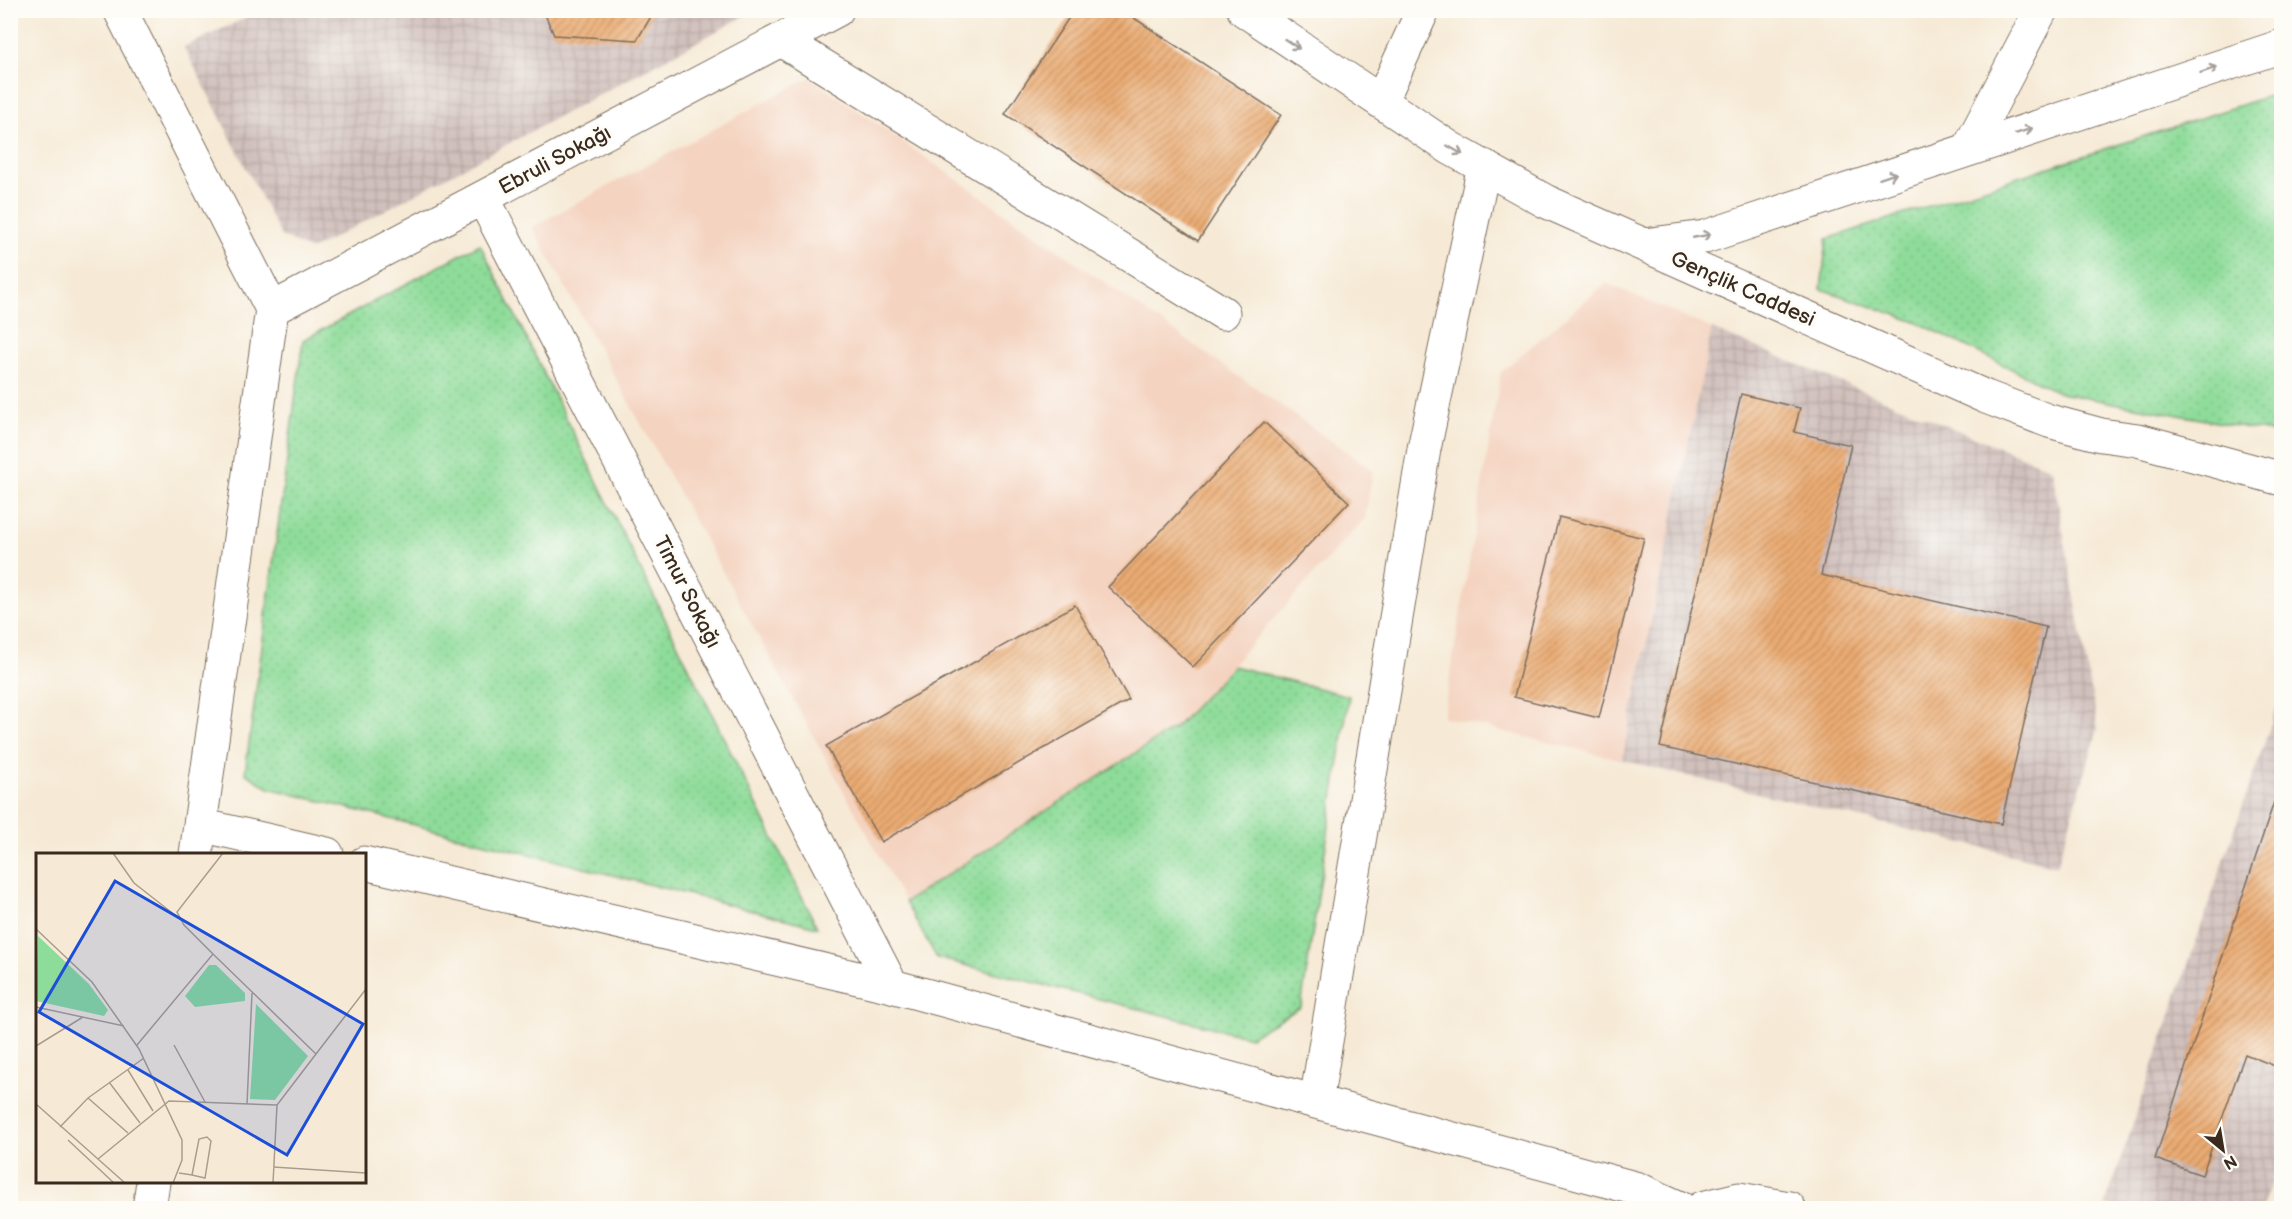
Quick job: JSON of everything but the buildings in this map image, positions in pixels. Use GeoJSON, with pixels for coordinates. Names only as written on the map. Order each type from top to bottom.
{"type":"FeatureCollection","features":[{"type":"Feature","properties":{"kind":"street"},"geometry":{"type":"LineString","coordinates":[[120,10],[272,309],[198,840],[310,853]]}},
{"type":"Feature","properties":{"kind":"street","name":"Ebruli Sokağı"},"geometry":{"type":"LineString","coordinates":[[272,309],[837,10]]}},
{"type":"Feature","properties":{"kind":"street","name":"Gençlik Caddesi"},"geometry":{"type":"LineString","coordinates":[[1244,10],[1450,148],[1545,201],[1986,397],[2049,421],[2102,435],[2138,440],[2282,479]]}},
{"type":"Feature","properties":{"kind":"street"},"geometry":{"type":"LineString","coordinates":[[1381,102],[1423,10]]}},
{"type":"Feature","properties":{"kind":"street"},"geometry":{"type":"LineString","coordinates":[[1968,150],[2041,10]]}},
{"type":"Feature","properties":{"kind":"street"},"geometry":{"type":"LineString","coordinates":[[781,40],[1223,313]]}},
{"type":"Feature","properties":{"kind":"street"},"geometry":{"type":"LineString","coordinates":[[1644,244],[1705,237],[2282,46]]}},
{"type":"Feature","properties":{"kind":"street"},"geometry":{"type":"LineString","coordinates":[[1316,1102],[1424,449],[1484,166]]}},
{"type":"Feature","properties":{"kind":"street","name":"Timur Sokağı"},"geometry":{"type":"LineString","coordinates":[[483,198],[892,986]]}},
{"type":"Feature","properties":{"kind":"street"},"geometry":{"type":"LineString","coordinates":[[366,863],[892,986],[1638,1189],[1680,1209]]}},
{"type":"Feature","properties":{"kind":"street"},"geometry":{"type":"LineString","coordinates":[[149,1209],[153,1183]]}},
{"type":"Feature","properties":{"kind":"street"},"geometry":{"type":"LineString","coordinates":[[1702,1209],[1740,1199],[1789,1209]]}},
{"type":"Feature","properties":{"kind":"shaded area"},"geometry":{"type":"Polygon","coordinates":[[[260,11],[754,11],[311,250],[281,236],[184,47],[260,11]]]}},
{"type":"Feature","properties":{"kind":"shaded area"},"geometry":{"type":"Polygon","coordinates":[[[810,77],[1373,470],[1365,518],[1176,727],[905,902],[532,227],[810,77]]]}},
{"type":"Feature","properties":{"kind":"shaded area"},"geometry":{"type":"Polygon","coordinates":[[[1606,283],[1712,329],[1622,760],[1443,717],[1501,372],[1606,283]]]}},
{"type":"Feature","properties":{"kind":"shaded area"},"geometry":{"type":"Polygon","coordinates":[[[1712,329],[2052,469],[2098,729],[2057,866],[1622,760],[1712,329]]]}},
{"type":"Feature","properties":{"kind":"shaded area"},"geometry":{"type":"Polygon","coordinates":[[[2281,695],[2282,1153],[2262,1208],[2116,1208],[2105,1205],[2281,695]]]}},
{"type":"Feature","properties":{"kind":"green space"},"geometry":{"type":"Polygon","coordinates":[[[2281,92],[2281,434],[2060,393],[1919,323],[1821,289],[1827,239],[2281,92]]]}},
{"type":"Feature","properties":{"kind":"green space"},"geometry":{"type":"Polygon","coordinates":[[[480,244],[817,927],[269,788],[245,773],[303,340],[480,244]]]}},
{"type":"Feature","properties":{"kind":"green space"},"geometry":{"type":"Polygon","coordinates":[[[1233,666],[1349,696],[1301,1007],[1250,1037],[937,958],[905,902],[1176,727],[1233,666]]]}}]}
